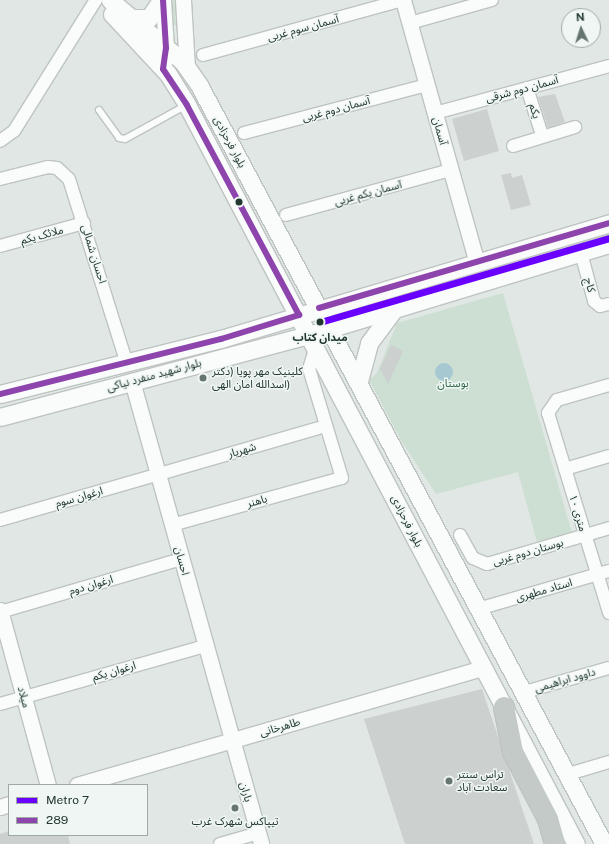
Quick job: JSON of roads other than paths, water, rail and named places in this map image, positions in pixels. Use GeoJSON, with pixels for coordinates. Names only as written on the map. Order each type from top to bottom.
{"type":"FeatureCollection","features":[{"type":"Feature","properties":{"kind":"highway"},"geometry":{"type":"LineString","coordinates":[[504,707],[513,752],[548,819],[555,844]]}},
{"type":"Feature","properties":{"kind":"main road","name":"بلوار فرحزادی"},"geometry":{"type":"LineString","coordinates":[[103,0],[121,26],[163,69],[187,105],[299,315],[576,844]]}},
{"type":"Feature","properties":{"kind":"main road","name":"بلوار فرحزادی"},"geometry":{"type":"LineString","coordinates":[[110,0],[187,67],[282,243],[331,328],[521,693],[604,844]]}},
{"type":"Feature","properties":{"kind":"main road"},"geometry":{"type":"LineString","coordinates":[[130,18],[148,18],[162,0]]}},
{"type":"Feature","properties":{"kind":"main road","name":"بلوار شهید منفرد نیاکی"},"geometry":{"type":"LineString","coordinates":[[0,394],[299,315],[609,223]]}},
{"type":"Feature","properties":{"kind":"main road"},"geometry":{"type":"LineString","coordinates":[[264,251],[276,257],[281,255],[282,243]]}},
{"type":"Feature","properties":{"kind":"main road","name":"بلوار شهید منفرد نیاکی"},"geometry":{"type":"LineString","coordinates":[[0,417],[132,381],[312,342],[331,328],[609,244]]}},
{"type":"Feature","properties":{"kind":"main road"},"geometry":{"type":"LineString","coordinates":[[359,381],[369,343],[395,308]]}},
{"type":"Feature","properties":{"kind":"main road"},"geometry":{"type":"LineString","coordinates":[[374,458],[380,447],[394,448]]}},
{"type":"Feature","properties":{"kind":"street"},"geometry":{"type":"LineString","coordinates":[[0,141],[14,131],[96,0]]}},
{"type":"Feature","properties":{"kind":"street"},"geometry":{"type":"LineString","coordinates":[[162,0],[166,48],[163,69]]}},
{"type":"Feature","properties":{"kind":"street"},"geometry":{"type":"LineString","coordinates":[[183,0],[187,67]]}},
{"type":"Feature","properties":{"kind":"street","name":"آسمان"},"geometry":{"type":"LineString","coordinates":[[403,0],[477,262]]}},
{"type":"Feature","properties":{"kind":"street","name":"آسمان سوم غربی"},"geometry":{"type":"LineString","coordinates":[[203,55],[403,0]]}},
{"type":"Feature","properties":{"kind":"street"},"geometry":{"type":"LineString","coordinates":[[410,23],[492,0]]}},
{"type":"Feature","properties":{"kind":"street","name":"آسمان دوم شرقی"},"geometry":{"type":"LineString","coordinates":[[435,112],[609,66]]}},
{"type":"Feature","properties":{"kind":"street","name":"آسمان دوم غربی"},"geometry":{"type":"LineString","coordinates":[[244,134],[427,85]]}},
{"type":"Feature","properties":{"kind":"street","name":"یکم"},"geometry":{"type":"LineString","coordinates":[[527,88],[542,135]]}},
{"type":"Feature","properties":{"kind":"street"},"geometry":{"type":"LineString","coordinates":[[513,146],[542,135],[575,127]]}},
{"type":"Feature","properties":{"kind":"street","name":"احسان شمالی"},"geometry":{"type":"LineString","coordinates":[[0,179],[40,167],[57,168],[68,179],[84,224],[126,361]]}},
{"type":"Feature","properties":{"kind":"street","name":"آسمان یکم غربی"},"geometry":{"type":"LineString","coordinates":[[286,215],[451,170]]}},
{"type":"Feature","properties":{"kind":"street","name":"ملائک یکم"},"geometry":{"type":"LineString","coordinates":[[0,246],[84,224]]}},
{"type":"Feature","properties":{"kind":"street","name":"کاج"},"geometry":{"type":"LineString","coordinates":[[581,253],[594,301],[600,306],[609,304]]}},
{"type":"Feature","properties":{"kind":"street"},"geometry":{"type":"LineString","coordinates":[[312,342],[309,369],[326,426]]}},
{"type":"Feature","properties":{"kind":"street","name":"احسان"},"geometry":{"type":"LineString","coordinates":[[132,381],[231,741]]}},
{"type":"Feature","properties":{"kind":"street","name":"۱۰ متری"},"geometry":{"type":"LineString","coordinates":[[609,385],[557,400],[548,412],[585,536],[603,573],[609,613]]}},
{"type":"Feature","properties":{"kind":"street","name":"شهریار"},"geometry":{"type":"LineString","coordinates":[[158,475],[326,426]]}},
{"type":"Feature","properties":{"kind":"street","name":"باهنر"},"geometry":{"type":"LineString","coordinates":[[172,525],[342,478],[326,426]]}},
{"type":"Feature","properties":{"kind":"street"},"geometry":{"type":"LineString","coordinates":[[565,469],[609,456]]}},
{"type":"Feature","properties":{"kind":"street","name":"ارغوان سوم"},"geometry":{"type":"LineString","coordinates":[[0,520],[158,475]]}},
{"type":"Feature","properties":{"kind":"street","name":"بوستان دوم غربی"},"geometry":{"type":"LineString","coordinates":[[460,535],[474,558],[487,564],[609,528]]}},
{"type":"Feature","properties":{"kind":"street","name":"ارغوان دوم"},"geometry":{"type":"LineString","coordinates":[[0,611],[182,559]]}},
{"type":"Feature","properties":{"kind":"street","name":"استاد مطهری"},"geometry":{"type":"LineString","coordinates":[[478,609],[603,573]]}},
{"type":"Feature","properties":{"kind":"street","name":"میلاد"},"geometry":{"type":"LineString","coordinates":[[0,611],[48,784]]}},
{"type":"Feature","properties":{"kind":"street","name":"ارغوان یکم"},"geometry":{"type":"LineString","coordinates":[[0,704],[205,646]]}},
{"type":"Feature","properties":{"kind":"street","name":"طاهرخانی"},"geometry":{"type":"LineString","coordinates":[[80,784],[483,668]]}},
{"type":"Feature","properties":{"kind":"street","name":"داوود ابراهیمی"},"geometry":{"type":"LineString","coordinates":[[521,693],[609,668]]}},
{"type":"Feature","properties":{"kind":"street","name":"باران"},"geometry":{"type":"LineString","coordinates":[[231,741],[260,838]]}},
{"type":"Feature","properties":{"kind":"street"},"geometry":{"type":"LineString","coordinates":[[565,775],[609,762]]}},
{"type":"Feature","properties":{"kind":"street"},"geometry":{"type":"LineString","coordinates":[[220,844],[260,838]]}},
{"type":"Feature","properties":{"kind":"lane"},"geometry":{"type":"LineString","coordinates":[[99,110],[119,138],[125,139],[187,105]]}},
{"type":"Feature","properties":{"kind":"water"},"geometry":{"type":"Polygon","coordinates":[[[444,363],[450,366],[453,372],[450,378],[444,381],[438,378],[435,372],[438,366],[444,363]]]}},
{"type":"Feature","properties":{"kind":"metro line","name":"7"},"geometry":{"type":"LineString","coordinates":[[320,322],[609,238]]}},
{"type":"Feature","properties":{"kind":"place","name":"میدان کتاب"},"geometry":{"type":"Point","coordinates":[320,322]}},
{"type":"Feature","properties":{"kind":"place","name":"کلینیک مهر پویا (دکتر اسدالله امان الهی)"},"geometry":{"type":"Point","coordinates":[203,378]}},
{"type":"Feature","properties":{"kind":"place","name":"تراس سنتر سعادت آباد"},"geometry":{"type":"Point","coordinates":[449,781]}},
{"type":"Feature","properties":{"kind":"place","name":"تیپاکس شهرک غرب"},"geometry":{"type":"Point","coordinates":[235,808]}},
{"type":"Feature","properties":{"kind":"park label","name":"بوستان"},"geometry":{"type":"Point","coordinates":[453,383]}}]}
